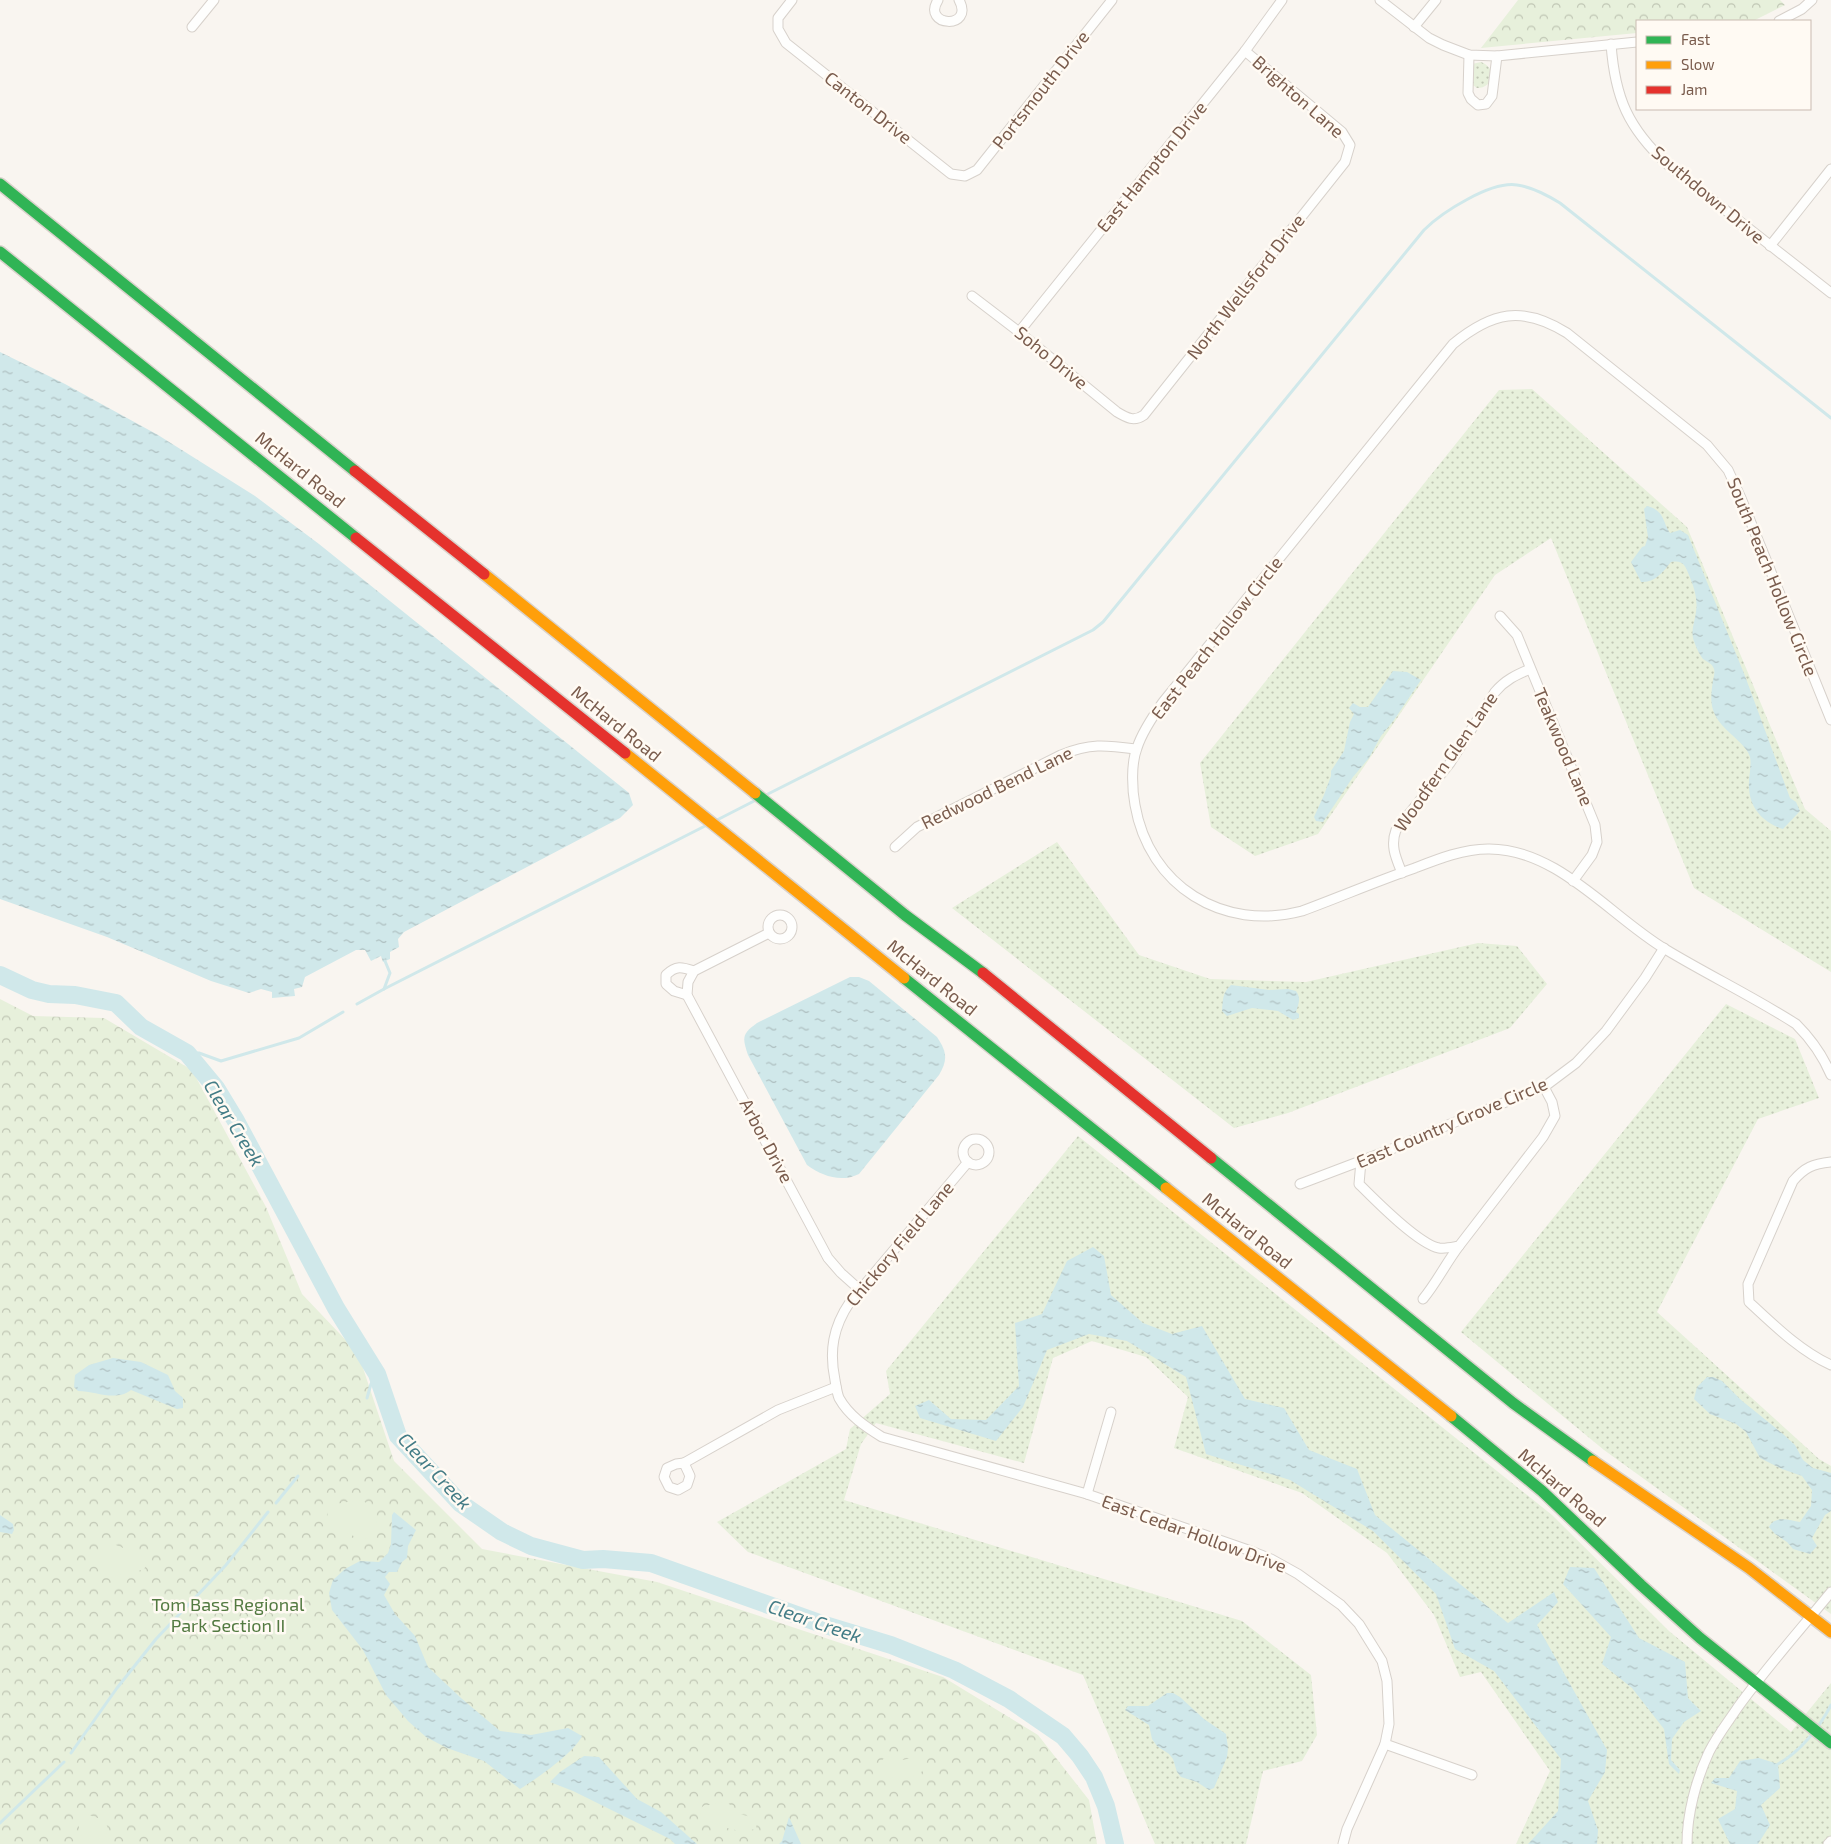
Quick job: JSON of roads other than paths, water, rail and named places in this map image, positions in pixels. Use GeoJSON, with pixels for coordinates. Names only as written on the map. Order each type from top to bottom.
{"type":"FeatureCollection","features":[{"type":"Feature","properties":{"kind":"main road","name":"McHard Road"},"geometry":{"type":"LineString","coordinates":[[0,184],[782,816],[985,975],[1513,1403],[1585,1456],[1749,1568],[1831,1632]]}},
{"type":"Feature","properties":{"kind":"main road","name":"McHard Road"},"geometry":{"type":"LineString","coordinates":[[0,252],[1525,1476],[1562,1508],[1658,1601],[1831,1743]]}},
{"type":"Feature","properties":{"kind":"street"},"geometry":{"type":"LineString","coordinates":[[192,27],[214,0]]}},
{"type":"Feature","properties":{"kind":"street","name":"Canton Drive"},"geometry":{"type":"LineString","coordinates":[[792,0],[778,18],[778,28],[786,43],[951,174],[966,176]]}},
{"type":"Feature","properties":{"kind":"street"},"geometry":{"type":"LineString","coordinates":[[938,0],[935,8],[936,13],[943,21],[949,22],[955,21],[962,12],[959,0]]}},
{"type":"Feature","properties":{"kind":"street","name":"Portsmouth Drive"},"geometry":{"type":"LineString","coordinates":[[966,176],[978,170],[1112,0]]}},
{"type":"Feature","properties":{"kind":"street","name":"East Hampton Drive"},"geometry":{"type":"LineString","coordinates":[[1019,332],[1245,51],[1282,0]]}},
{"type":"Feature","properties":{"kind":"street"},"geometry":{"type":"LineString","coordinates":[[1380,0],[1414,27],[1443,45],[1469,55],[1497,56],[1636,42]]}},
{"type":"Feature","properties":{"kind":"street"},"geometry":{"type":"LineString","coordinates":[[1414,27],[1436,0]]}},
{"type":"Feature","properties":{"kind":"street"},"geometry":{"type":"LineString","coordinates":[[1781,20],[1802,9],[1812,0]]}},
{"type":"Feature","properties":{"kind":"street","name":"Southdown Drive"},"geometry":{"type":"LineString","coordinates":[[1611,44],[1619,94],[1631,123],[1641,137],[1668,165],[1831,293]]}},
{"type":"Feature","properties":{"kind":"street","name":"Brighton Lane"},"geometry":{"type":"LineString","coordinates":[[1245,51],[1342,132],[1350,144]]}},
{"type":"Feature","properties":{"kind":"street"},"geometry":{"type":"LineString","coordinates":[[1469,55],[1468,93],[1471,100],[1478,105],[1486,104],[1492,96],[1497,56]]}},
{"type":"Feature","properties":{"kind":"street","name":"North Wellsford Drive"},"geometry":{"type":"LineString","coordinates":[[1132,419],[1140,418],[1144,415],[1346,162],[1350,144]]}},
{"type":"Feature","properties":{"kind":"street"},"geometry":{"type":"LineString","coordinates":[[1770,246],[1831,168]]}},
{"type":"Feature","properties":{"kind":"street","name":"Soho Drive"},"geometry":{"type":"LineString","coordinates":[[972,296],[1117,412],[1132,419]]}},
{"type":"Feature","properties":{"kind":"street","name":"South Peach Hollow Circle"},"geometry":{"type":"LineString","coordinates":[[1504,316],[1524,316],[1554,325],[1697,436],[1719,457],[1728,470],[1741,498],[1831,720]]}},
{"type":"Feature","properties":{"kind":"street","name":"East Peach Hollow Circle"},"geometry":{"type":"LineString","coordinates":[[1504,316],[1473,328],[1453,344],[1154,714],[1136,749],[1133,776],[1133,796],[1138,822],[1144,839],[1153,856],[1165,872],[1192,895],[1222,910],[1239,915],[1254,916],[1288,915],[1302,911],[1462,852],[1487,848],[1526,854],[1545,863],[1573,881],[1664,948],[1796,1024],[1826,1061],[1831,1075]]}},
{"type":"Feature","properties":{"kind":"street","name":"Teakwood Lane"},"geometry":{"type":"LineString","coordinates":[[1500,616],[1517,635],[1595,825],[1597,842],[1592,855],[1573,881]]}},
{"type":"Feature","properties":{"kind":"street","name":"Woodfern Glen Lane"},"geometry":{"type":"LineString","coordinates":[[1402,873],[1394,853],[1392,841],[1396,830],[1450,763],[1502,683],[1530,669]]}},
{"type":"Feature","properties":{"kind":"street","name":"Redwood Bend Lane"},"geometry":{"type":"LineString","coordinates":[[895,847],[917,827],[1061,755],[1079,748],[1109,745],[1136,749]]}},
{"type":"Feature","properties":{"kind":"street"},"geometry":{"type":"LineString","coordinates":[[688,995],[674,991],[666,984],[666,975],[672,969],[680,966],[694,971],[769,933]]}},
{"type":"Feature","properties":{"kind":"street","name":"East Country Grove Circle"},"geometry":{"type":"LineString","coordinates":[[1300,1184],[1544,1087],[1576,1063],[1606,1031],[1645,978],[1664,948]]}},
{"type":"Feature","properties":{"kind":"street","name":"Arbor Drive"},"geometry":{"type":"LineString","coordinates":[[694,971],[688,982],[688,995],[828,1258],[860,1290]]}},
{"type":"Feature","properties":{"kind":"street"},"geometry":{"type":"LineString","coordinates":[[1423,1299],[1436,1282],[1444,1265],[1543,1137],[1555,1116],[1552,1102],[1544,1087]]}},
{"type":"Feature","properties":{"kind":"street"},"geometry":{"type":"LineString","coordinates":[[1361,1161],[1359,1184],[1392,1217],[1424,1241],[1439,1248],[1459,1246]]}},
{"type":"Feature","properties":{"kind":"street","name":"Chickory Field Lane"},"geometry":{"type":"LineString","coordinates":[[836,1387],[832,1357],[836,1328],[842,1314],[968,1162]]}},
{"type":"Feature","properties":{"kind":"street"},"geometry":{"type":"LineString","coordinates":[[1831,1162],[1818,1164],[1802,1170],[1793,1181],[1748,1284],[1749,1302],[1816,1358],[1831,1365]]}},
{"type":"Feature","properties":{"kind":"street"},"geometry":{"type":"LineString","coordinates":[[684,1463],[778,1410],[836,1387]]}},
{"type":"Feature","properties":{"kind":"street","name":"East Cedar Hollow Drive"},"geometry":{"type":"LineString","coordinates":[[836,1387],[845,1407],[862,1425],[882,1437],[1088,1494],[1271,1558],[1320,1588],[1341,1605],[1359,1624],[1382,1661],[1387,1681],[1389,1724],[1385,1744],[1347,1829],[1343,1844]]}},
{"type":"Feature","properties":{"kind":"street"},"geometry":{"type":"LineString","coordinates":[[1088,1494],[1111,1412]]}},
{"type":"Feature","properties":{"kind":"street"},"geometry":{"type":"LineString","coordinates":[[1686,1844],[1687,1827],[1693,1800],[1708,1753],[1718,1735],[1756,1683],[1831,1592]]}},
{"type":"Feature","properties":{"kind":"street"},"geometry":{"type":"LineString","coordinates":[[1385,1744],[1472,1775]]}},
{"type":"Feature","properties":{"kind":"street"},"geometry":{"type":"LineString","coordinates":[[1828,1844],[1831,1840]]}},
{"type":"Feature","properties":{"kind":"water"},"geometry":{"type":"Polygon","coordinates":[[[0,352],[65,384],[158,435],[255,496],[319,544],[629,793],[633,805],[620,818],[404,932],[398,939],[399,947],[390,952],[390,959],[383,962],[381,956],[371,961],[365,950],[356,950],[305,977],[302,987],[294,989],[295,996],[272,998],[272,992],[261,989],[249,993],[211,981],[107,937],[0,899],[0,352]]]}},
{"type":"Feature","properties":{"kind":"water"},"geometry":{"type":"Polygon","coordinates":[[[1647,506],[1660,514],[1670,533],[1680,530],[1688,535],[1745,676],[1790,798],[1796,802],[1800,811],[1783,829],[1764,819],[1755,809],[1749,788],[1750,757],[1741,743],[1721,724],[1713,710],[1711,696],[1714,670],[1712,665],[1703,659],[1693,638],[1692,631],[1696,602],[1694,589],[1686,568],[1681,563],[1671,562],[1655,579],[1641,582],[1631,562],[1642,547],[1645,546],[1648,537],[1644,509],[1647,506]]]}},
{"type":"Feature","properties":{"kind":"water"},"geometry":{"type":"Polygon","coordinates":[[[1393,671],[1407,672],[1421,680],[1381,736],[1369,758],[1353,777],[1323,822],[1316,821],[1314,817],[1324,795],[1331,771],[1344,751],[1350,722],[1354,714],[1349,708],[1353,703],[1360,707],[1368,707],[1393,671]]]}},
{"type":"Feature","properties":{"kind":"water"},"geometry":{"type":"Polygon","coordinates":[[[850,977],[859,977],[869,981],[937,1037],[943,1047],[945,1060],[939,1075],[859,1174],[852,1177],[839,1178],[825,1175],[807,1165],[748,1055],[744,1040],[748,1030],[757,1023],[850,977]]]}},
{"type":"Feature","properties":{"kind":"water"},"geometry":{"type":"Polygon","coordinates":[[[1231,985],[1296,991],[1299,996],[1296,1012],[1299,1014],[1299,1018],[1293,1020],[1278,1011],[1252,1008],[1227,1016],[1222,1011],[1223,1000],[1224,994],[1231,985]]]}},
{"type":"Feature","properties":{"kind":"water"},"geometry":{"type":"Polygon","coordinates":[[[1093,1247],[1104,1256],[1111,1295],[1143,1323],[1172,1334],[1202,1326],[1245,1399],[1284,1408],[1309,1450],[1357,1469],[1375,1515],[1508,1623],[1554,1592],[1558,1602],[1537,1625],[1607,1750],[1605,1772],[1588,1801],[1598,1830],[1597,1844],[1528,1844],[1558,1811],[1561,1759],[1494,1671],[1455,1649],[1436,1594],[1373,1531],[1290,1480],[1206,1454],[1186,1377],[1127,1341],[1089,1334],[1047,1350],[1023,1407],[996,1441],[920,1418],[915,1406],[929,1400],[951,1419],[986,1420],[1019,1386],[1015,1323],[1042,1314],[1067,1261],[1093,1247]]]}},
{"type":"Feature","properties":{"kind":"water"},"geometry":{"type":"Polygon","coordinates":[[[113,1358],[141,1362],[168,1375],[175,1391],[183,1398],[183,1408],[177,1409],[131,1390],[112,1396],[78,1391],[74,1387],[75,1375],[89,1365],[113,1358]]]}},
{"type":"Feature","properties":{"kind":"water"},"geometry":{"type":"Polygon","coordinates":[[[1707,1377],[1713,1377],[1722,1381],[1741,1400],[1795,1445],[1803,1460],[1813,1468],[1831,1473],[1831,1511],[1825,1515],[1812,1538],[1817,1546],[1810,1554],[1793,1549],[1769,1527],[1772,1523],[1779,1520],[1800,1522],[1811,1506],[1812,1490],[1802,1476],[1760,1458],[1746,1432],[1736,1424],[1710,1414],[1694,1399],[1697,1387],[1707,1377]]]}},
{"type":"Feature","properties":{"kind":"water"},"geometry":{"type":"Polygon","coordinates":[[[394,1512],[416,1530],[408,1546],[407,1558],[402,1562],[397,1572],[389,1572],[385,1577],[390,1584],[384,1595],[395,1614],[415,1636],[428,1667],[500,1731],[531,1735],[568,1728],[582,1736],[563,1758],[520,1789],[484,1761],[447,1748],[426,1737],[408,1721],[386,1695],[363,1650],[332,1610],[329,1593],[333,1580],[345,1569],[360,1561],[379,1562],[388,1553],[391,1544],[392,1515],[394,1512]]]}},
{"type":"Feature","properties":{"kind":"water"},"geometry":{"type":"Polygon","coordinates":[[[0,1515],[13,1524],[14,1530],[12,1534],[0,1532],[0,1515]]]}},
{"type":"Feature","properties":{"kind":"water"},"geometry":{"type":"Polygon","coordinates":[[[1570,1567],[1594,1568],[1639,1638],[1685,1662],[1688,1698],[1701,1711],[1684,1722],[1672,1739],[1671,1760],[1680,1770],[1679,1774],[1669,1764],[1664,1729],[1632,1688],[1602,1664],[1611,1637],[1563,1584],[1570,1567]]]}},
{"type":"Feature","properties":{"kind":"water"},"geometry":{"type":"Polygon","coordinates":[[[1167,1693],[1173,1693],[1180,1697],[1204,1719],[1226,1734],[1227,1757],[1214,1788],[1209,1790],[1197,1782],[1181,1777],[1177,1772],[1173,1759],[1157,1746],[1152,1739],[1149,1725],[1125,1710],[1128,1706],[1148,1706],[1167,1693]]]}},
{"type":"Feature","properties":{"kind":"water"},"geometry":{"type":"Polygon","coordinates":[[[584,1756],[599,1757],[637,1799],[661,1812],[697,1844],[675,1844],[670,1839],[573,1791],[550,1782],[560,1772],[584,1756]]]}},
{"type":"Feature","properties":{"kind":"water"},"geometry":{"type":"Polygon","coordinates":[[[1759,1758],[1778,1764],[1780,1788],[1761,1805],[1770,1825],[1758,1844],[1730,1844],[1718,1819],[1735,1809],[1737,1791],[1711,1783],[1715,1778],[1729,1778],[1740,1761],[1759,1758]]]}},
{"type":"Feature","properties":{"kind":"water"},"geometry":{"type":"Polygon","coordinates":[[[789,1817],[801,1844],[779,1844],[782,1841],[789,1817]]]}},
{"type":"Feature","properties":{"kind":"waterway"},"geometry":{"type":"LineString","coordinates":[[764,796],[1093,630],[1103,622],[1424,230],[1454,207],[1494,188],[1506,185],[1523,186],[1560,203],[1831,418]]}},
{"type":"Feature","properties":{"kind":"waterway"},"geometry":{"type":"LineString","coordinates":[[715,821],[758,799]]}},
{"type":"Feature","properties":{"kind":"waterway"},"geometry":{"type":"LineString","coordinates":[[357,1004],[709,824]]}},
{"type":"Feature","properties":{"kind":"waterway"},"geometry":{"type":"LineString","coordinates":[[384,989],[390,973],[385,961]]}},
{"type":"Feature","properties":{"kind":"waterway","name":"Clear Creek"},"geometry":{"type":"LineString","coordinates":[[0,975],[32,990],[49,994],[75,995],[116,1003],[141,1027],[187,1053],[216,1088],[236,1121],[336,1308],[377,1374],[398,1436],[460,1503],[502,1532],[531,1546],[583,1560],[603,1559],[651,1563],[822,1624],[891,1645],[954,1670],[1009,1699],[1063,1736],[1094,1777],[1106,1806],[1115,1844]]}},
{"type":"Feature","properties":{"kind":"waterway"},"geometry":{"type":"LineString","coordinates":[[187,1053],[199,1053],[221,1061],[299,1038],[343,1012]]}},
{"type":"Feature","properties":{"kind":"waterway"},"geometry":{"type":"LineString","coordinates":[[367,1398],[371,1384],[377,1374]]}},
{"type":"Feature","properties":{"kind":"waterway"},"geometry":{"type":"LineString","coordinates":[[276,1503],[298,1476]]}},
{"type":"Feature","properties":{"kind":"waterway"},"geometry":{"type":"LineString","coordinates":[[71,1753],[117,1688],[156,1639],[226,1565],[268,1512]]}},
{"type":"Feature","properties":{"kind":"waterway"},"geometry":{"type":"LineString","coordinates":[[1778,1764],[1802,1746],[1821,1722],[1831,1705]]}},
{"type":"Feature","properties":{"kind":"waterway"},"geometry":{"type":"LineString","coordinates":[[0,1823],[64,1762]]}},
{"type":"Feature","properties":{"kind":"park label","name":"Tom Bass Regional Park Section II"},"geometry":{"type":"Point","coordinates":[228,1615]}}]}
